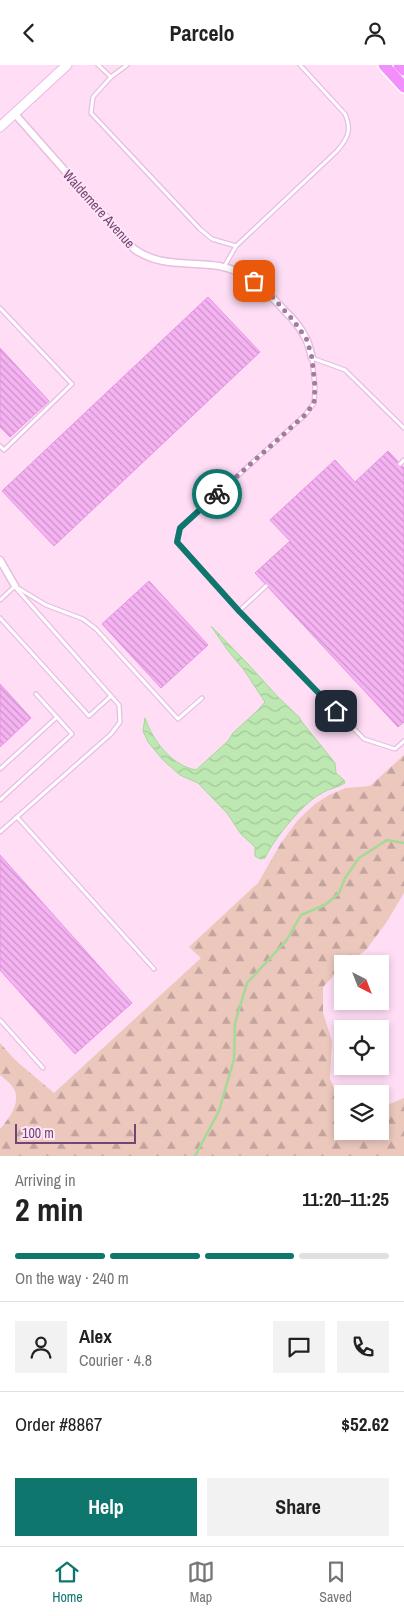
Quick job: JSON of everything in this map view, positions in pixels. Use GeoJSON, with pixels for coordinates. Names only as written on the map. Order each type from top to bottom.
{"type":"FeatureCollection","features":[{"type":"Feature","properties":{"kind":"highway"},"geometry":{"type":"LineString","coordinates":[[384,65],[404,87]]}},
{"type":"Feature","properties":{"kind":"highway"},"geometry":{"type":"LineString","coordinates":[[399,65],[404,70]]}},
{"type":"Feature","properties":{"kind":"street"},"geometry":{"type":"LineString","coordinates":[[0,127],[68,65]]}},
{"type":"Feature","properties":{"kind":"street","name":"Waldemere Avenue"},"geometry":{"type":"LineString","coordinates":[[14,113],[127,242],[139,252],[168,263],[224,267],[254,281],[271,295],[301,330],[307,340],[312,358]]}},
{"type":"Feature","properties":{"kind":"street"},"geometry":{"type":"LineString","coordinates":[[0,560],[15,586]]}},
{"type":"Feature","properties":{"kind":"lane"},"geometry":{"type":"LineString","coordinates":[[98,65],[111,77]]}},
{"type":"Feature","properties":{"kind":"lane"},"geometry":{"type":"LineString","coordinates":[[128,65],[111,77],[93,97],[91,113],[200,229],[212,239],[236,246]]}},
{"type":"Feature","properties":{"kind":"lane"},"geometry":{"type":"LineString","coordinates":[[224,267],[236,246],[337,151],[344,143],[349,132],[349,122],[345,114],[300,65]]}},
{"type":"Feature","properties":{"kind":"lane"},"geometry":{"type":"LineString","coordinates":[[0,307],[72,384],[4,450],[0,445]]}},
{"type":"Feature","properties":{"kind":"lane"},"geometry":{"type":"LineString","coordinates":[[404,428],[345,371],[312,358],[315,387],[314,403],[305,415],[180,528],[177,542],[181,549],[239,611],[364,739],[395,749],[404,741]]}},
{"type":"Feature","properties":{"kind":"lane"},"geometry":{"type":"LineString","coordinates":[[400,464],[404,460]]}},
{"type":"Feature","properties":{"kind":"lane"},"geometry":{"type":"LineString","coordinates":[[0,600],[15,586]]}},
{"type":"Feature","properties":{"kind":"lane"},"geometry":{"type":"LineString","coordinates":[[0,833],[111,734],[120,723],[119,705],[15,586]]}},
{"type":"Feature","properties":{"kind":"lane"},"geometry":{"type":"LineString","coordinates":[[15,586],[46,605],[83,619],[96,629],[178,719],[202,698]]}},
{"type":"Feature","properties":{"kind":"lane"},"geometry":{"type":"LineString","coordinates":[[239,611],[266,586]]}},
{"type":"Feature","properties":{"kind":"lane"},"geometry":{"type":"LineString","coordinates":[[0,618],[89,716],[111,696]]}},
{"type":"Feature","properties":{"kind":"lane"},"geometry":{"type":"LineString","coordinates":[[0,800],[72,734],[36,694]]}},
{"type":"Feature","properties":{"kind":"lane"},"geometry":{"type":"LineString","coordinates":[[0,769],[57,717]]}},
{"type":"Feature","properties":{"kind":"lane"},"geometry":{"type":"LineString","coordinates":[[17,817],[154,969]]}},
{"type":"Feature","properties":{"kind":"lane"},"geometry":{"type":"LineString","coordinates":[[0,1020],[43,1067]]}},
{"type":"Feature","properties":{"kind":"green space"},"geometry":{"type":"Polygon","coordinates":[[[404,755],[404,893],[386,923],[366,950],[359,955],[334,955],[334,975],[323,987],[323,1013],[332,1041],[330,1079],[334,1087],[334,1140],[389,1140],[389,1104],[404,1098],[404,1156],[0,1156],[0,1129],[14,1109],[16,1097],[12,1086],[0,1075],[0,1043],[15,1060],[54,1093],[201,958],[189,947],[258,883],[281,843],[298,820],[315,804],[329,795],[346,788],[370,786],[404,755]]]}},
{"type":"Feature","properties":{"kind":"water"},"geometry":{"type":"Polygon","coordinates":[[[211,626],[299,717],[335,763],[336,773],[345,783],[327,790],[303,807],[281,833],[265,858],[260,859],[255,856],[255,847],[241,834],[227,813],[198,783],[180,775],[163,760],[148,742],[143,731],[145,718],[148,727],[164,751],[179,763],[196,770],[228,741],[233,733],[265,702],[211,626]]]}},
{"type":"Feature","properties":{"kind":"building"},"geometry":{"type":"Polygon","coordinates":[[[208,297],[260,352],[54,546],[2,491],[208,297]]]}},
{"type":"Feature","properties":{"kind":"building"},"geometry":{"type":"Polygon","coordinates":[[[0,348],[49,401],[10,437],[0,427],[0,348]]]}},
{"type":"Feature","properties":{"kind":"building"},"geometry":{"type":"Polygon","coordinates":[[[388,451],[404,468],[404,722],[398,727],[255,573],[290,541],[270,520],[335,460],[355,482],[388,451]]]}},
{"type":"Feature","properties":{"kind":"building"},"geometry":{"type":"Polygon","coordinates":[[[149,581],[208,645],[161,688],[102,624],[149,581]]]}},
{"type":"Feature","properties":{"kind":"building"},"geometry":{"type":"Polygon","coordinates":[[[0,684],[31,718],[0,747],[0,684]]]}},
{"type":"Feature","properties":{"kind":"building"},"geometry":{"type":"Polygon","coordinates":[[[0,855],[132,1003],[75,1054],[0,970],[0,855]]]}},
{"type":"Feature","properties":{"kind":"waterway"},"geometry":{"type":"LineString","coordinates":[[195,1156],[219,1111],[234,1059],[235,1023],[247,983],[286,941],[301,915],[325,905],[339,893],[345,878],[359,858],[387,840],[404,843]]}},
{"type":"Feature","properties":{"kind":"way so far"},"geometry":{"type":"LineString","coordinates":[[217,494],[305,415],[314,403],[315,387],[312,358],[307,340],[294,321],[266,290],[254,281]]}},
{"type":"Feature","properties":{"kind":"route"},"geometry":{"type":"LineString","coordinates":[[217,494],[180,528],[177,542],[181,549],[239,611],[336,711]]}}]}
